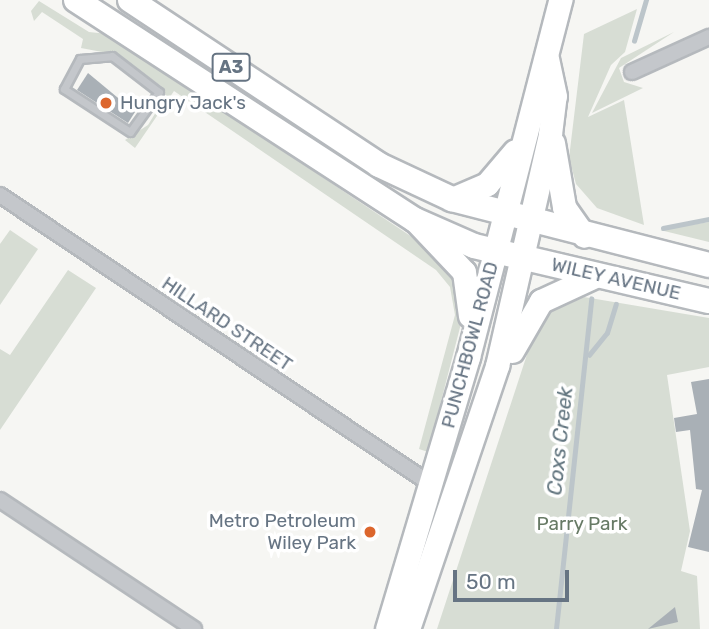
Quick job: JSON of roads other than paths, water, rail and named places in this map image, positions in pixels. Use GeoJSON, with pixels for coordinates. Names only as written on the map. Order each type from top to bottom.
{"type":"FeatureCollection","features":[{"type":"Feature","properties":{"kind":"highway","name":"A3"},"geometry":{"type":"LineString","coordinates":[[76,0],[415,220],[495,250],[523,257]]}},
{"type":"Feature","properties":{"kind":"highway","name":"A3"},"geometry":{"type":"LineString","coordinates":[[130,0],[379,165],[452,199],[530,223]]}},
{"type":"Feature","properties":{"kind":"highway","name":"WILEY AVENUE"},"geometry":{"type":"LineString","coordinates":[[530,223],[709,265]]}},
{"type":"Feature","properties":{"kind":"highway","name":"WILEY AVENUE"},"geometry":{"type":"LineString","coordinates":[[523,257],[709,301]]}},
{"type":"Feature","properties":{"kind":"main road","name":"PUNCHBOWL ROAD"},"geometry":{"type":"LineString","coordinates":[[387,629],[468,357],[520,143],[547,59],[560,0]]}},
{"type":"Feature","properties":{"kind":"main road","name":"PUNCHBOWL ROAD"},"geometry":{"type":"LineString","coordinates":[[408,629],[498,366],[550,134],[555,96],[547,59]]}},
{"type":"Feature","properties":{"kind":"main road"},"geometry":{"type":"LineString","coordinates":[[550,134],[564,207],[584,236]]}},
{"type":"Feature","properties":{"kind":"main road"},"geometry":{"type":"LineString","coordinates":[[452,199],[495,177],[520,143]]}},
{"type":"Feature","properties":{"kind":"main road"},"geometry":{"type":"LineString","coordinates":[[415,220],[471,287],[468,357]]}},
{"type":"Feature","properties":{"kind":"main road"},"geometry":{"type":"LineString","coordinates":[[498,366],[541,301],[595,276]]}},
{"type":"Feature","properties":{"kind":"street"},"geometry":{"type":"LineString","coordinates":[[632,72],[709,37]]}},
{"type":"Feature","properties":{"kind":"street","name":"HILLARD STREET"},"geometry":{"type":"LineString","coordinates":[[0,195],[432,485]]}},
{"type":"Feature","properties":{"kind":"street"},"geometry":{"type":"LineString","coordinates":[[0,500],[194,629]]}},
{"type":"Feature","properties":{"kind":"lane"},"geometry":{"type":"LineString","coordinates":[[111,56],[155,85],[157,100],[138,127],[126,131],[67,94],[64,83],[80,58],[111,56]]}},
{"type":"Feature","properties":{"kind":"waterway","name":"Coxs Creek"},"geometry":{"type":"LineString","coordinates":[[634,41],[646,0]]}},
{"type":"Feature","properties":{"kind":"waterway"},"geometry":{"type":"LineString","coordinates":[[663,228],[709,219]]}},
{"type":"Feature","properties":{"kind":"waterway","name":"Coxs Creek"},"geometry":{"type":"LineString","coordinates":[[556,629],[591,299]]}},
{"type":"Feature","properties":{"kind":"waterway"},"geometry":{"type":"LineString","coordinates":[[589,355],[607,333],[616,304]]}},
{"type":"Feature","properties":{"kind":"place","name":"Hungry Jack's"},"geometry":{"type":"Point","coordinates":[106,103]}},
{"type":"Feature","properties":{"kind":"place","name":"Metro Petroleum Wiley Park"},"geometry":{"type":"Point","coordinates":[370,532]}},
{"type":"Feature","properties":{"kind":"park label","name":"Parry Park"},"geometry":{"type":"Point","coordinates":[582,524]}}]}
